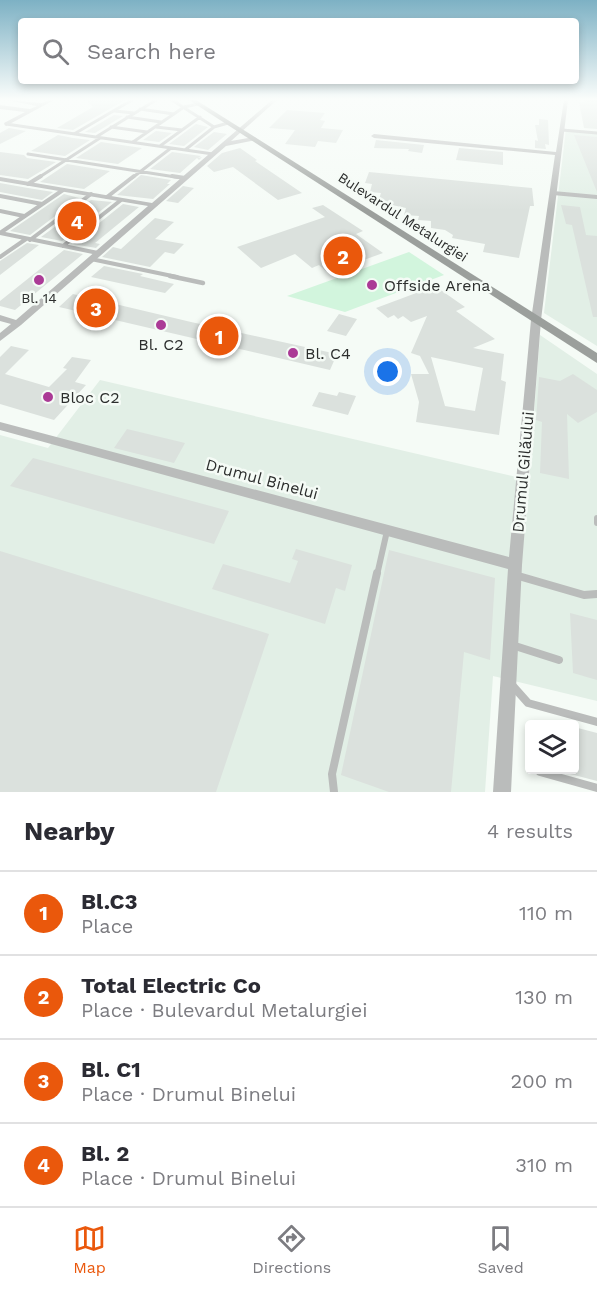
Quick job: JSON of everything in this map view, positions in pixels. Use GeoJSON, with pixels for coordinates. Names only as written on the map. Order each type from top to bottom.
{"type":"FeatureCollection","features":[{"type":"Feature","properties":{"kind":"main road","name":"Bulevardul Metalurgiei"},"geometry":{"type":"LineString","coordinates":[[249,137],[597,359]]}},
{"type":"Feature","properties":{"kind":"street"},"geometry":{"type":"LineString","coordinates":[[0,338],[232,137]]}},
{"type":"Feature","properties":{"kind":"street"},"geometry":{"type":"LineString","coordinates":[[384,137],[559,154]]}},
{"type":"Feature","properties":{"kind":"street","name":"Drumul Gilăului"},"geometry":{"type":"LineString","coordinates":[[502,792],[515,570],[536,320],[561,137]]}},
{"type":"Feature","properties":{"kind":"street"},"geometry":{"type":"LineString","coordinates":[[225,144],[254,140]]}},
{"type":"Feature","properties":{"kind":"street"},"geometry":{"type":"LineString","coordinates":[[2,180],[154,205]]}},
{"type":"Feature","properties":{"kind":"street"},"geometry":{"type":"LineString","coordinates":[[0,318],[18,323]]}},
{"type":"Feature","properties":{"kind":"street","name":"Drumul Binelui"},"geometry":{"type":"LineString","coordinates":[[0,426],[387,531],[515,570]]}},
{"type":"Feature","properties":{"kind":"lane"},"geometry":{"type":"LineString","coordinates":[[28,184],[98,137],[213,154]]}},
{"type":"Feature","properties":{"kind":"lane"},"geometry":{"type":"LineString","coordinates":[[133,142],[140,137]]}},
{"type":"Feature","properties":{"kind":"lane"},"geometry":{"type":"LineString","coordinates":[[160,146],[173,137]]}},
{"type":"Feature","properties":{"kind":"lane"},"geometry":{"type":"LineString","coordinates":[[185,150],[201,137]]}},
{"type":"Feature","properties":{"kind":"lane"},"geometry":{"type":"LineString","coordinates":[[107,197],[171,148]]}},
{"type":"Feature","properties":{"kind":"lane"},"geometry":{"type":"LineString","coordinates":[[28,154],[185,178]]}},
{"type":"Feature","properties":{"kind":"lane"},"geometry":{"type":"LineString","coordinates":[[1,235],[24,216],[63,190]]}},
{"type":"Feature","properties":{"kind":"lane"},"geometry":{"type":"LineString","coordinates":[[553,193],[597,197]]}},
{"type":"Feature","properties":{"kind":"lane"},"geometry":{"type":"LineString","coordinates":[[0,257],[91,195]]}},
{"type":"Feature","properties":{"kind":"lane"},"geometry":{"type":"LineString","coordinates":[[0,196],[42,204]]}},
{"type":"Feature","properties":{"kind":"lane"},"geometry":{"type":"LineString","coordinates":[[63,246],[121,200]]}},
{"type":"Feature","properties":{"kind":"lane"},"geometry":{"type":"LineString","coordinates":[[0,212],[24,216]]}},
{"type":"Feature","properties":{"kind":"lane"},"geometry":{"type":"LineString","coordinates":[[1,235],[63,246],[202,283]]}},
{"type":"Feature","properties":{"kind":"lane"},"geometry":{"type":"LineString","coordinates":[[334,792],[332,774],[387,531]]}},
{"type":"Feature","properties":{"kind":"lane"},"geometry":{"type":"LineString","coordinates":[[515,570],[584,595],[597,594]]}},
{"type":"Feature","properties":{"kind":"lane"},"geometry":{"type":"LineString","coordinates":[[511,645],[560,660]]}},
{"type":"Feature","properties":{"kind":"lane"},"geometry":{"type":"LineString","coordinates":[[508,682],[528,703],[597,722]]}},
{"type":"Feature","properties":{"kind":"lane"},"geometry":{"type":"LineString","coordinates":[[547,774],[597,788]]}},
{"type":"Feature","properties":{"kind":"shaded area"},"geometry":{"type":"Polygon","coordinates":[[[565,137],[597,137],[597,346],[544,313],[565,137]]]}},
{"type":"Feature","properties":{"kind":"shaded area"},"geometry":{"type":"Polygon","coordinates":[[[540,335],[597,374],[597,701],[493,676],[485,792],[0,792],[0,435],[48,448],[100,380],[529,480],[540,335]]]}},
{"type":"Feature","properties":{"kind":"green space"},"geometry":{"type":"Polygon","coordinates":[[[409,252],[444,275],[345,312],[287,296],[409,252]]]}},
{"type":"Feature","properties":{"kind":"building"},"geometry":{"type":"Polygon","coordinates":[[[0,137],[14,137],[0,144],[0,137]]]}},
{"type":"Feature","properties":{"kind":"building"},"geometry":{"type":"Polygon","coordinates":[[[55,137],[90,140],[65,156],[31,151],[55,137]]]}},
{"type":"Feature","properties":{"kind":"building"},"geometry":{"type":"Polygon","coordinates":[[[147,137],[166,137],[159,142],[143,140],[147,137]]]}},
{"type":"Feature","properties":{"kind":"building"},"geometry":{"type":"Polygon","coordinates":[[[179,137],[195,137],[184,146],[169,144],[179,137]]]}},
{"type":"Feature","properties":{"kind":"building"},"geometry":{"type":"Polygon","coordinates":[[[207,137],[223,137],[208,150],[194,147],[207,137]]]}},
{"type":"Feature","properties":{"kind":"building"},"geometry":{"type":"Polygon","coordinates":[[[290,137],[339,137],[336,143],[318,141],[315,147],[285,144],[290,137]]]}},
{"type":"Feature","properties":{"kind":"building"},"geometry":{"type":"Polygon","coordinates":[[[537,137],[549,137],[549,145],[545,144],[546,149],[535,148],[535,140],[538,141],[537,137]]]}},
{"type":"Feature","properties":{"kind":"building"},"geometry":{"type":"Polygon","coordinates":[[[575,137],[597,137],[597,192],[575,137]]]}},
{"type":"Feature","properties":{"kind":"building"},"geometry":{"type":"Polygon","coordinates":[[[376,140],[424,145],[422,153],[408,151],[409,149],[374,148],[376,140]]]}},
{"type":"Feature","properties":{"kind":"building"},"geometry":{"type":"Polygon","coordinates":[[[101,142],[142,148],[118,164],[76,158],[101,142]]]}},
{"type":"Feature","properties":{"kind":"building"},"geometry":{"type":"Polygon","coordinates":[[[240,148],[302,193],[278,200],[233,167],[214,172],[207,166],[222,153],[240,148]]]}},
{"type":"Feature","properties":{"kind":"building"},"geometry":{"type":"Polygon","coordinates":[[[459,148],[503,152],[503,165],[456,160],[459,148]]]}},
{"type":"Feature","properties":{"kind":"building"},"geometry":{"type":"Polygon","coordinates":[[[0,152],[56,162],[28,179],[0,175],[0,152]]]}},
{"type":"Feature","properties":{"kind":"building"},"geometry":{"type":"Polygon","coordinates":[[[172,152],[202,157],[199,160],[197,158],[180,173],[150,169],[172,152]]]}},
{"type":"Feature","properties":{"kind":"building"},"geometry":{"type":"Polygon","coordinates":[[[67,164],[110,171],[84,189],[40,182],[67,164]]]}},
{"type":"Feature","properties":{"kind":"building"},"geometry":{"type":"Polygon","coordinates":[[[369,172],[532,188],[534,206],[530,206],[519,258],[483,252],[485,244],[452,238],[453,235],[445,230],[431,228],[431,221],[418,220],[419,216],[404,215],[406,208],[378,202],[381,193],[370,192],[372,184],[365,183],[369,172]]]}},
{"type":"Feature","properties":{"kind":"building"},"geometry":{"type":"Polygon","coordinates":[[[141,175],[171,180],[167,184],[170,184],[153,199],[117,195],[141,175]]]}},
{"type":"Feature","properties":{"kind":"building"},"geometry":{"type":"Polygon","coordinates":[[[0,183],[53,192],[42,200],[0,192],[0,183]]]}},
{"type":"Feature","properties":{"kind":"building"},"geometry":{"type":"Polygon","coordinates":[[[183,186],[194,188],[178,203],[166,201],[183,186]]]}},
{"type":"Feature","properties":{"kind":"building"},"geometry":{"type":"Polygon","coordinates":[[[64,194],[79,198],[30,235],[10,231],[64,194]]]}},
{"type":"Feature","properties":{"kind":"building"},"geometry":{"type":"Polygon","coordinates":[[[91,200],[112,202],[62,241],[41,237],[91,200]]]}},
{"type":"Feature","properties":{"kind":"building"},"geometry":{"type":"Polygon","coordinates":[[[123,204],[139,207],[95,243],[100,244],[96,248],[73,244],[123,204]]]}},
{"type":"Feature","properties":{"kind":"building"},"geometry":{"type":"Polygon","coordinates":[[[323,205],[363,231],[356,234],[383,253],[328,273],[319,265],[312,268],[295,254],[261,268],[237,247],[325,217],[312,208],[323,205]]]}},
{"type":"Feature","properties":{"kind":"building"},"geometry":{"type":"Polygon","coordinates":[[[561,205],[580,207],[586,235],[597,236],[597,317],[593,317],[572,225],[566,224],[561,205]]]}},
{"type":"Feature","properties":{"kind":"building"},"geometry":{"type":"Polygon","coordinates":[[[155,218],[174,222],[155,239],[184,244],[174,254],[165,252],[150,267],[102,257],[113,247],[121,249],[155,218]]]}},
{"type":"Feature","properties":{"kind":"building"},"geometry":{"type":"Polygon","coordinates":[[[27,243],[39,245],[0,275],[0,261],[27,243]]]}},
{"type":"Feature","properties":{"kind":"building","name":"Bl. 14"},"geometry":{"type":"Polygon","coordinates":[[[64,250],[83,254],[15,310],[0,306],[0,301],[64,250]]]}},
{"type":"Feature","properties":{"kind":"building"},"geometry":{"type":"Polygon","coordinates":[[[104,266],[143,274],[140,276],[174,284],[165,293],[91,277],[104,266]]]}},
{"type":"Feature","properties":{"kind":"building"},"geometry":{"type":"Polygon","coordinates":[[[435,286],[465,307],[456,311],[495,339],[473,348],[504,354],[501,380],[506,382],[499,435],[416,422],[419,402],[411,374],[429,374],[420,356],[411,353],[427,316],[411,322],[403,316],[398,319],[394,315],[388,318],[376,308],[435,286]],[[431,357],[445,406],[475,411],[483,368],[431,357]]]}},
{"type":"Feature","properties":{"kind":"building"},"geometry":{"type":"Polygon","coordinates":[[[73,294],[337,354],[330,370],[59,307],[73,294]]]}},
{"type":"Feature","properties":{"kind":"building"},"geometry":{"type":"Polygon","coordinates":[[[339,314],[357,319],[346,336],[327,331],[339,314]]]}},
{"type":"Feature","properties":{"kind":"building"},"geometry":{"type":"Polygon","coordinates":[[[11,346],[29,350],[5,374],[49,387],[67,369],[63,368],[72,357],[91,360],[75,382],[86,385],[54,420],[0,404],[0,357],[11,346]]]}},
{"type":"Feature","properties":{"kind":"building"},"geometry":{"type":"Polygon","coordinates":[[[573,374],[597,390],[597,412],[578,423],[567,414],[569,479],[540,473],[542,422],[536,420],[539,377],[560,381],[573,374]]]}},
{"type":"Feature","properties":{"kind":"building"},"geometry":{"type":"Polygon","coordinates":[[[319,392],[337,396],[339,392],[356,396],[348,415],[312,406],[319,392]]]}},
{"type":"Feature","properties":{"kind":"building"},"geometry":{"type":"Polygon","coordinates":[[[127,429],[185,443],[174,463],[114,448],[127,429]]]}},
{"type":"Feature","properties":{"kind":"building"},"geometry":{"type":"Polygon","coordinates":[[[33,458],[229,511],[214,544],[10,486],[33,458]]]}},
{"type":"Feature","properties":{"kind":"building"},"geometry":{"type":"Polygon","coordinates":[[[296,549],[352,565],[345,591],[336,588],[325,624],[212,589],[223,564],[290,583],[298,561],[292,559],[296,549]]]}},
{"type":"Feature","properties":{"kind":"building"},"geometry":{"type":"Polygon","coordinates":[[[389,550],[495,578],[490,660],[464,652],[451,792],[389,792],[341,775],[389,550]]]}},
{"type":"Feature","properties":{"kind":"building"},"geometry":{"type":"Polygon","coordinates":[[[0,551],[269,634],[216,792],[0,792],[0,551]]]}},
{"type":"Feature","properties":{"kind":"building"},"geometry":{"type":"Polygon","coordinates":[[[570,613],[597,620],[597,680],[573,673],[570,613]]]}},
{"type":"Feature","properties":{"kind":"building"},"geometry":{"type":"Polygon","coordinates":[[[579,728],[597,733],[597,781],[570,774],[579,774],[579,728]]]}},
{"type":"Feature","properties":{"kind":"place","name":"Bl. 2"},"geometry":{"type":"Point","coordinates":[77,221]}},
{"type":"Feature","properties":{"kind":"place","name":"Total Electric Co"},"geometry":{"type":"Point","coordinates":[343,256]}},
{"type":"Feature","properties":{"kind":"place","name":"Bl. 14"},"geometry":{"type":"Point","coordinates":[39,280]}},
{"type":"Feature","properties":{"kind":"place","name":"Offside Arena"},"geometry":{"type":"Point","coordinates":[372,285]}},
{"type":"Feature","properties":{"kind":"place","name":"Bl. C1"},"geometry":{"type":"Point","coordinates":[96,308]}},
{"type":"Feature","properties":{"kind":"place","name":"Bl. C2"},"geometry":{"type":"Point","coordinates":[161,325]}},
{"type":"Feature","properties":{"kind":"place","name":"Bl.C3"},"geometry":{"type":"Point","coordinates":[219,336]}},
{"type":"Feature","properties":{"kind":"place","name":"Bl. C4"},"geometry":{"type":"Point","coordinates":[293,353]}},
{"type":"Feature","properties":{"kind":"place","name":"Bloc C2"},"geometry":{"type":"Point","coordinates":[48,397]}}]}
